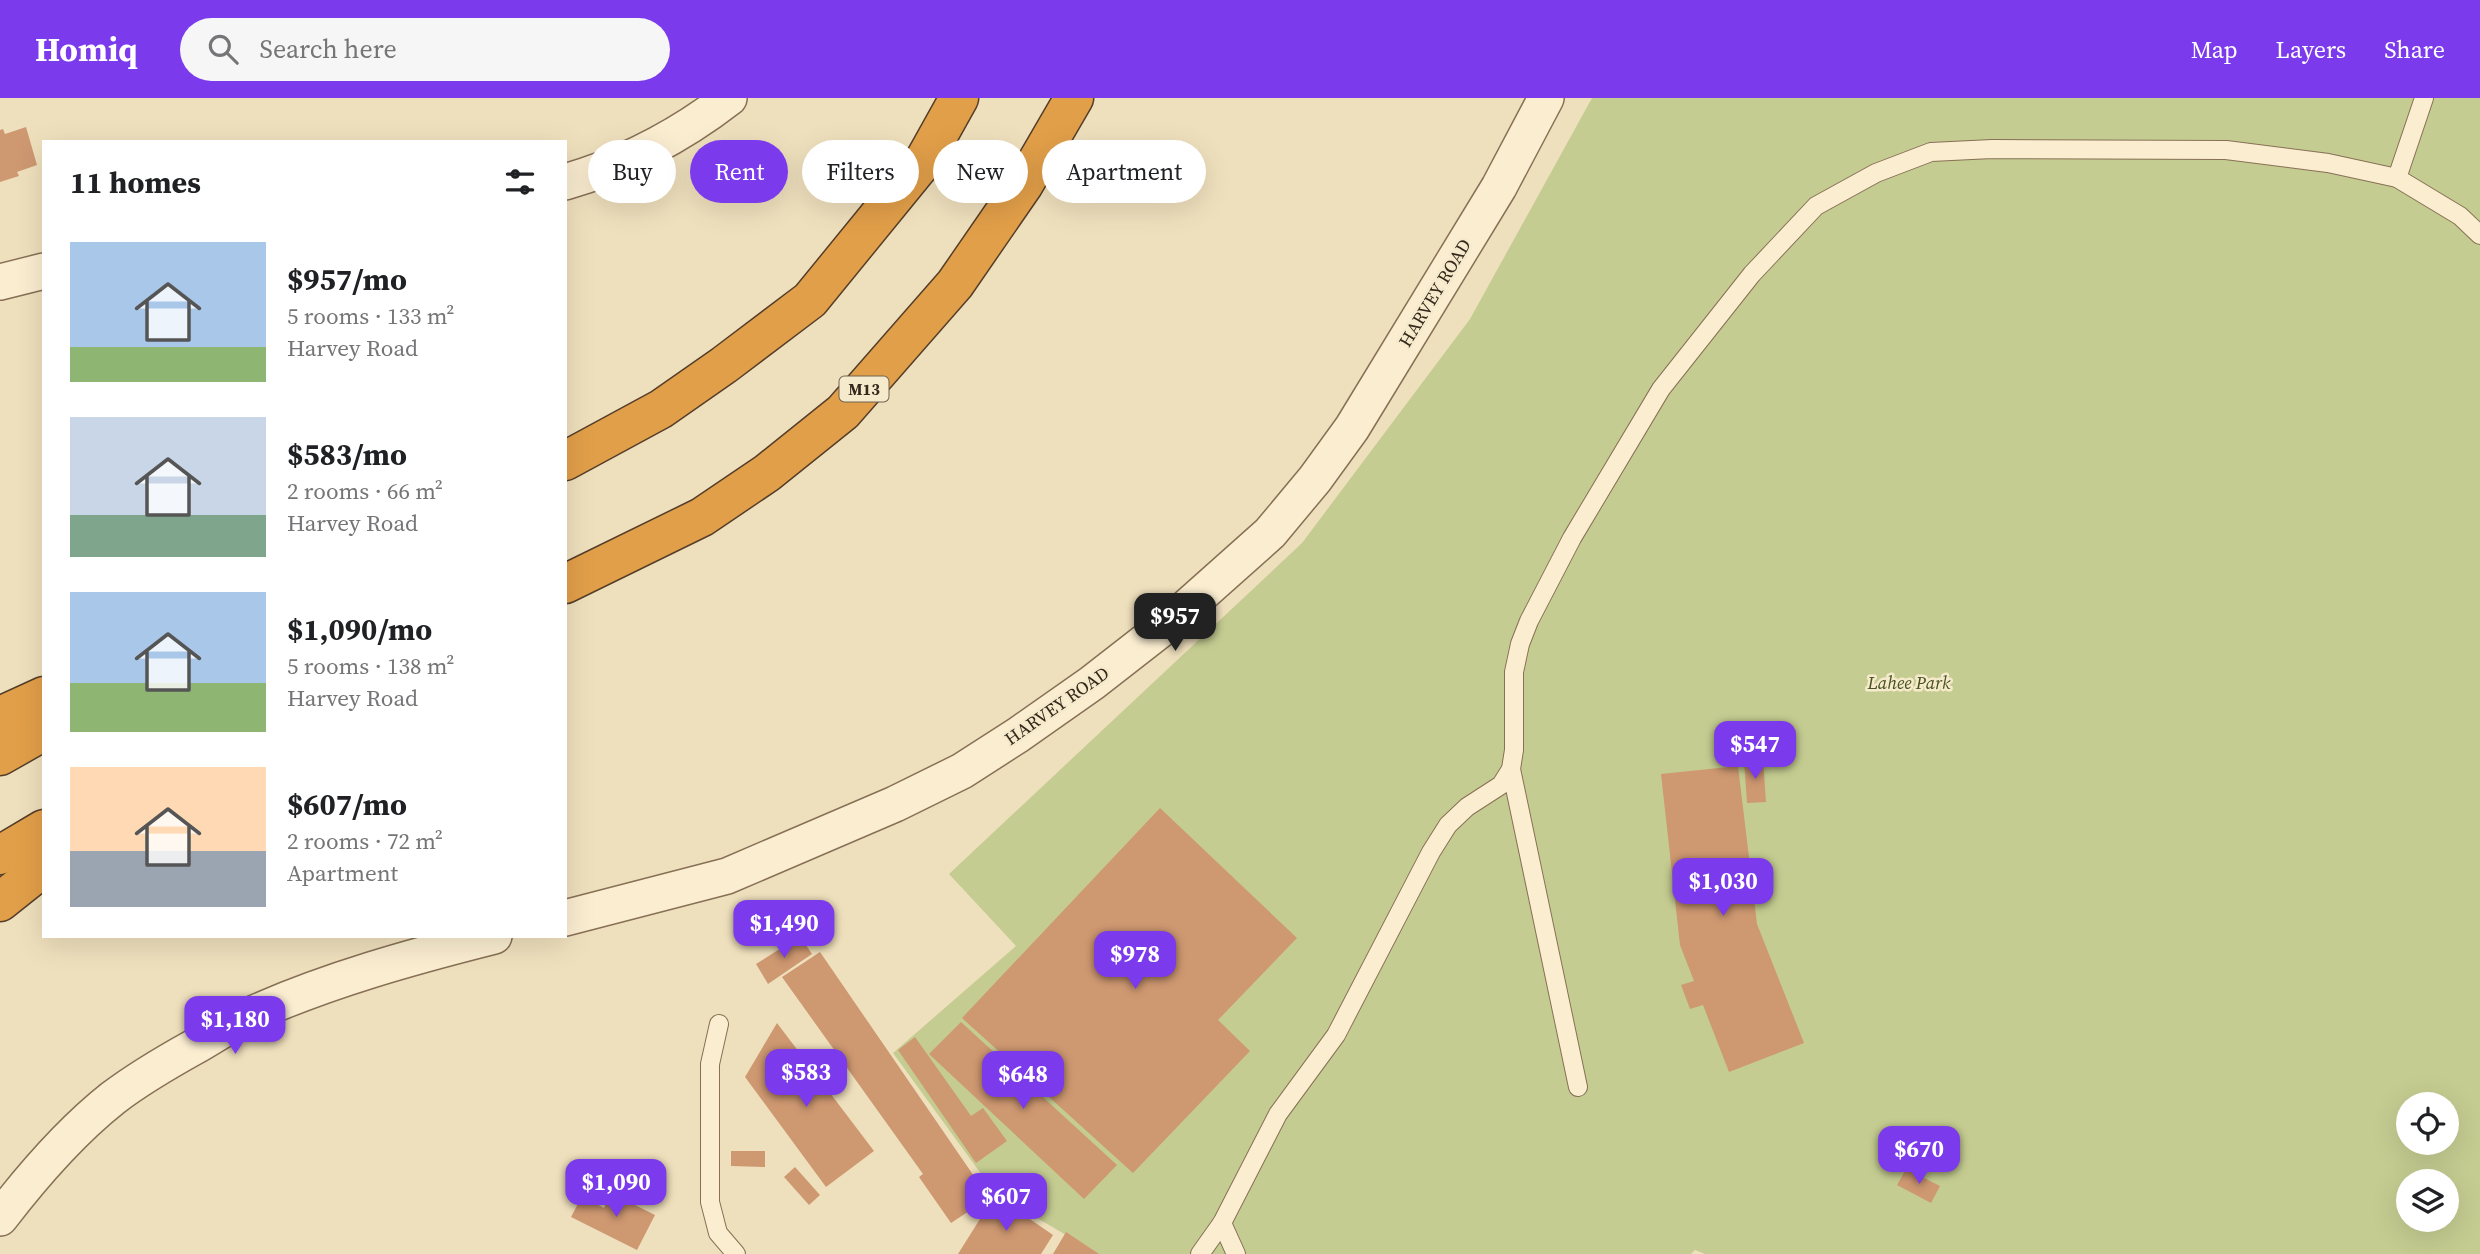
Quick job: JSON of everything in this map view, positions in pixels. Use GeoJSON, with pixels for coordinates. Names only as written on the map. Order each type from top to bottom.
{"type":"FeatureCollection","features":[{"type":"Feature","properties":{"kind":"highway"},"geometry":{"type":"LineString","coordinates":[[567,460],[661,409],[810,300],[925,159],[959,98]]}},
{"type":"Feature","properties":{"kind":"highway","name":"M13"},"geometry":{"type":"LineString","coordinates":[[567,583],[702,517],[767,473],[843,412],[955,284],[1024,184],[1074,98]]}},
{"type":"Feature","properties":{"kind":"highway"},"geometry":{"type":"LineString","coordinates":[[0,716],[42,697]]}},
{"type":"Feature","properties":{"kind":"highway"},"geometry":{"type":"LineString","coordinates":[[0,756],[42,732]]}},
{"type":"Feature","properties":{"kind":"highway"},"geometry":{"type":"LineString","coordinates":[[0,855],[42,830]]}},
{"type":"Feature","properties":{"kind":"highway"},"geometry":{"type":"LineString","coordinates":[[0,902],[42,869]]}},
{"type":"Feature","properties":{"kind":"street"},"geometry":{"type":"LineString","coordinates":[[567,181],[587,176],[656,146],[729,98]]}},
{"type":"Feature","properties":{"kind":"street","name":"HARVEY ROAD"},"geometry":{"type":"LineString","coordinates":[[567,917],[727,876],[962,771],[1018,735],[1169,623],[1270,533],[1315,479],[1352,428],[1499,187],[1546,98]]}},
{"type":"Feature","properties":{"kind":"street"},"geometry":{"type":"LineString","coordinates":[[0,282],[42,272]]}},
{"type":"Feature","properties":{"kind":"street"},"geometry":{"type":"LineString","coordinates":[[0,1219],[25,1185],[60,1147],[114,1098],[170,1060],[248,1016],[316,988],[422,954],[486,938]]}},
{"type":"Feature","properties":{"kind":"lane"},"geometry":{"type":"LineString","coordinates":[[2397,178],[2424,98]]}},
{"type":"Feature","properties":{"kind":"lane"},"geometry":{"type":"LineString","coordinates":[[1578,1087],[1511,769],[1514,750],[1514,672],[1520,644],[1572,538],[1661,389],[1752,274],[1816,206],[1876,173],[1931,152],[1992,149],[2226,150],[2328,163],[2397,178],[2460,216],[2480,235]]}},
{"type":"Feature","properties":{"kind":"lane"},"geometry":{"type":"LineString","coordinates":[[1200,1254],[1222,1223],[1278,1114],[1336,1035],[1431,852],[1448,825],[1467,807],[1501,785],[1511,769]]}},
{"type":"Feature","properties":{"kind":"lane"},"geometry":{"type":"LineString","coordinates":[[719,1024],[710,1064],[710,1202],[718,1233],[736,1254]]}},
{"type":"Feature","properties":{"kind":"lane"},"geometry":{"type":"LineString","coordinates":[[1222,1223],[1236,1254]]}},
{"type":"Feature","properties":{"kind":"green space","name":"Lahee Park"},"geometry":{"type":"Polygon","coordinates":[[[1592,98],[2480,98],[2480,1254],[1705,1254],[1695,1250],[1691,1254],[1098,1254],[995,1193],[893,1053],[1016,946],[949,874],[1302,543],[1470,319],[1592,98]]]}},
{"type":"Feature","properties":{"kind":"building"},"geometry":{"type":"Polygon","coordinates":[[[26,127],[37,165],[17,172],[19,176],[0,182],[0,130],[3,129],[5,134],[26,127]]]}},
{"type":"Feature","properties":{"kind":"building"},"geometry":{"type":"Polygon","coordinates":[[[1763,759],[1766,802],[1747,803],[1744,760],[1763,759]]]}},
{"type":"Feature","properties":{"kind":"building"},"geometry":{"type":"Polygon","coordinates":[[[1738,766],[1757,924],[1804,1043],[1729,1072],[1703,1005],[1690,1009],[1681,985],[1694,981],[1680,945],[1661,774],[1738,766]]]}},
{"type":"Feature","properties":{"kind":"building"},"geometry":{"type":"Polygon","coordinates":[[[1160,808],[1297,938],[1218,1020],[1250,1051],[1133,1173],[962,1018],[1160,808]]]}},
{"type":"Feature","properties":{"kind":"building"},"geometry":{"type":"Polygon","coordinates":[[[800,936],[812,954],[768,984],[756,964],[800,936]]]}},
{"type":"Feature","properties":{"kind":"building"},"geometry":{"type":"Polygon","coordinates":[[[820,952],[989,1198],[951,1223],[919,1177],[923,1174],[782,977],[820,952]]]}},
{"type":"Feature","properties":{"kind":"building"},"geometry":{"type":"Polygon","coordinates":[[[961,1022],[1117,1165],[1084,1199],[929,1054],[961,1022]]]}},
{"type":"Feature","properties":{"kind":"building"},"geometry":{"type":"Polygon","coordinates":[[[777,1023],[874,1151],[826,1187],[745,1077],[777,1023]]]}},
{"type":"Feature","properties":{"kind":"building"},"geometry":{"type":"Polygon","coordinates":[[[915,1037],[971,1116],[983,1108],[1007,1141],[976,1163],[898,1050],[915,1037]]]}},
{"type":"Feature","properties":{"kind":"building"},"geometry":{"type":"Polygon","coordinates":[[[731,1151],[765,1151],[765,1167],[731,1166],[731,1151]]]}},
{"type":"Feature","properties":{"kind":"building"},"geometry":{"type":"Polygon","coordinates":[[[795,1167],[820,1195],[809,1205],[784,1177],[795,1167]]]}},
{"type":"Feature","properties":{"kind":"building"},"geometry":{"type":"Polygon","coordinates":[[[1906,1169],[1940,1186],[1931,1203],[1897,1185],[1906,1169]]]}},
{"type":"Feature","properties":{"kind":"building"},"geometry":{"type":"Polygon","coordinates":[[[611,1193],[655,1215],[637,1250],[571,1217],[582,1196],[604,1208],[611,1193]]]}},
{"type":"Feature","properties":{"kind":"building"},"geometry":{"type":"Polygon","coordinates":[[[995,1195],[1053,1235],[1041,1254],[958,1254],[995,1195]]]}},
{"type":"Feature","properties":{"kind":"building"},"geometry":{"type":"Polygon","coordinates":[[[1066,1232],[1099,1254],[1053,1254],[1066,1232]]]}}]}
